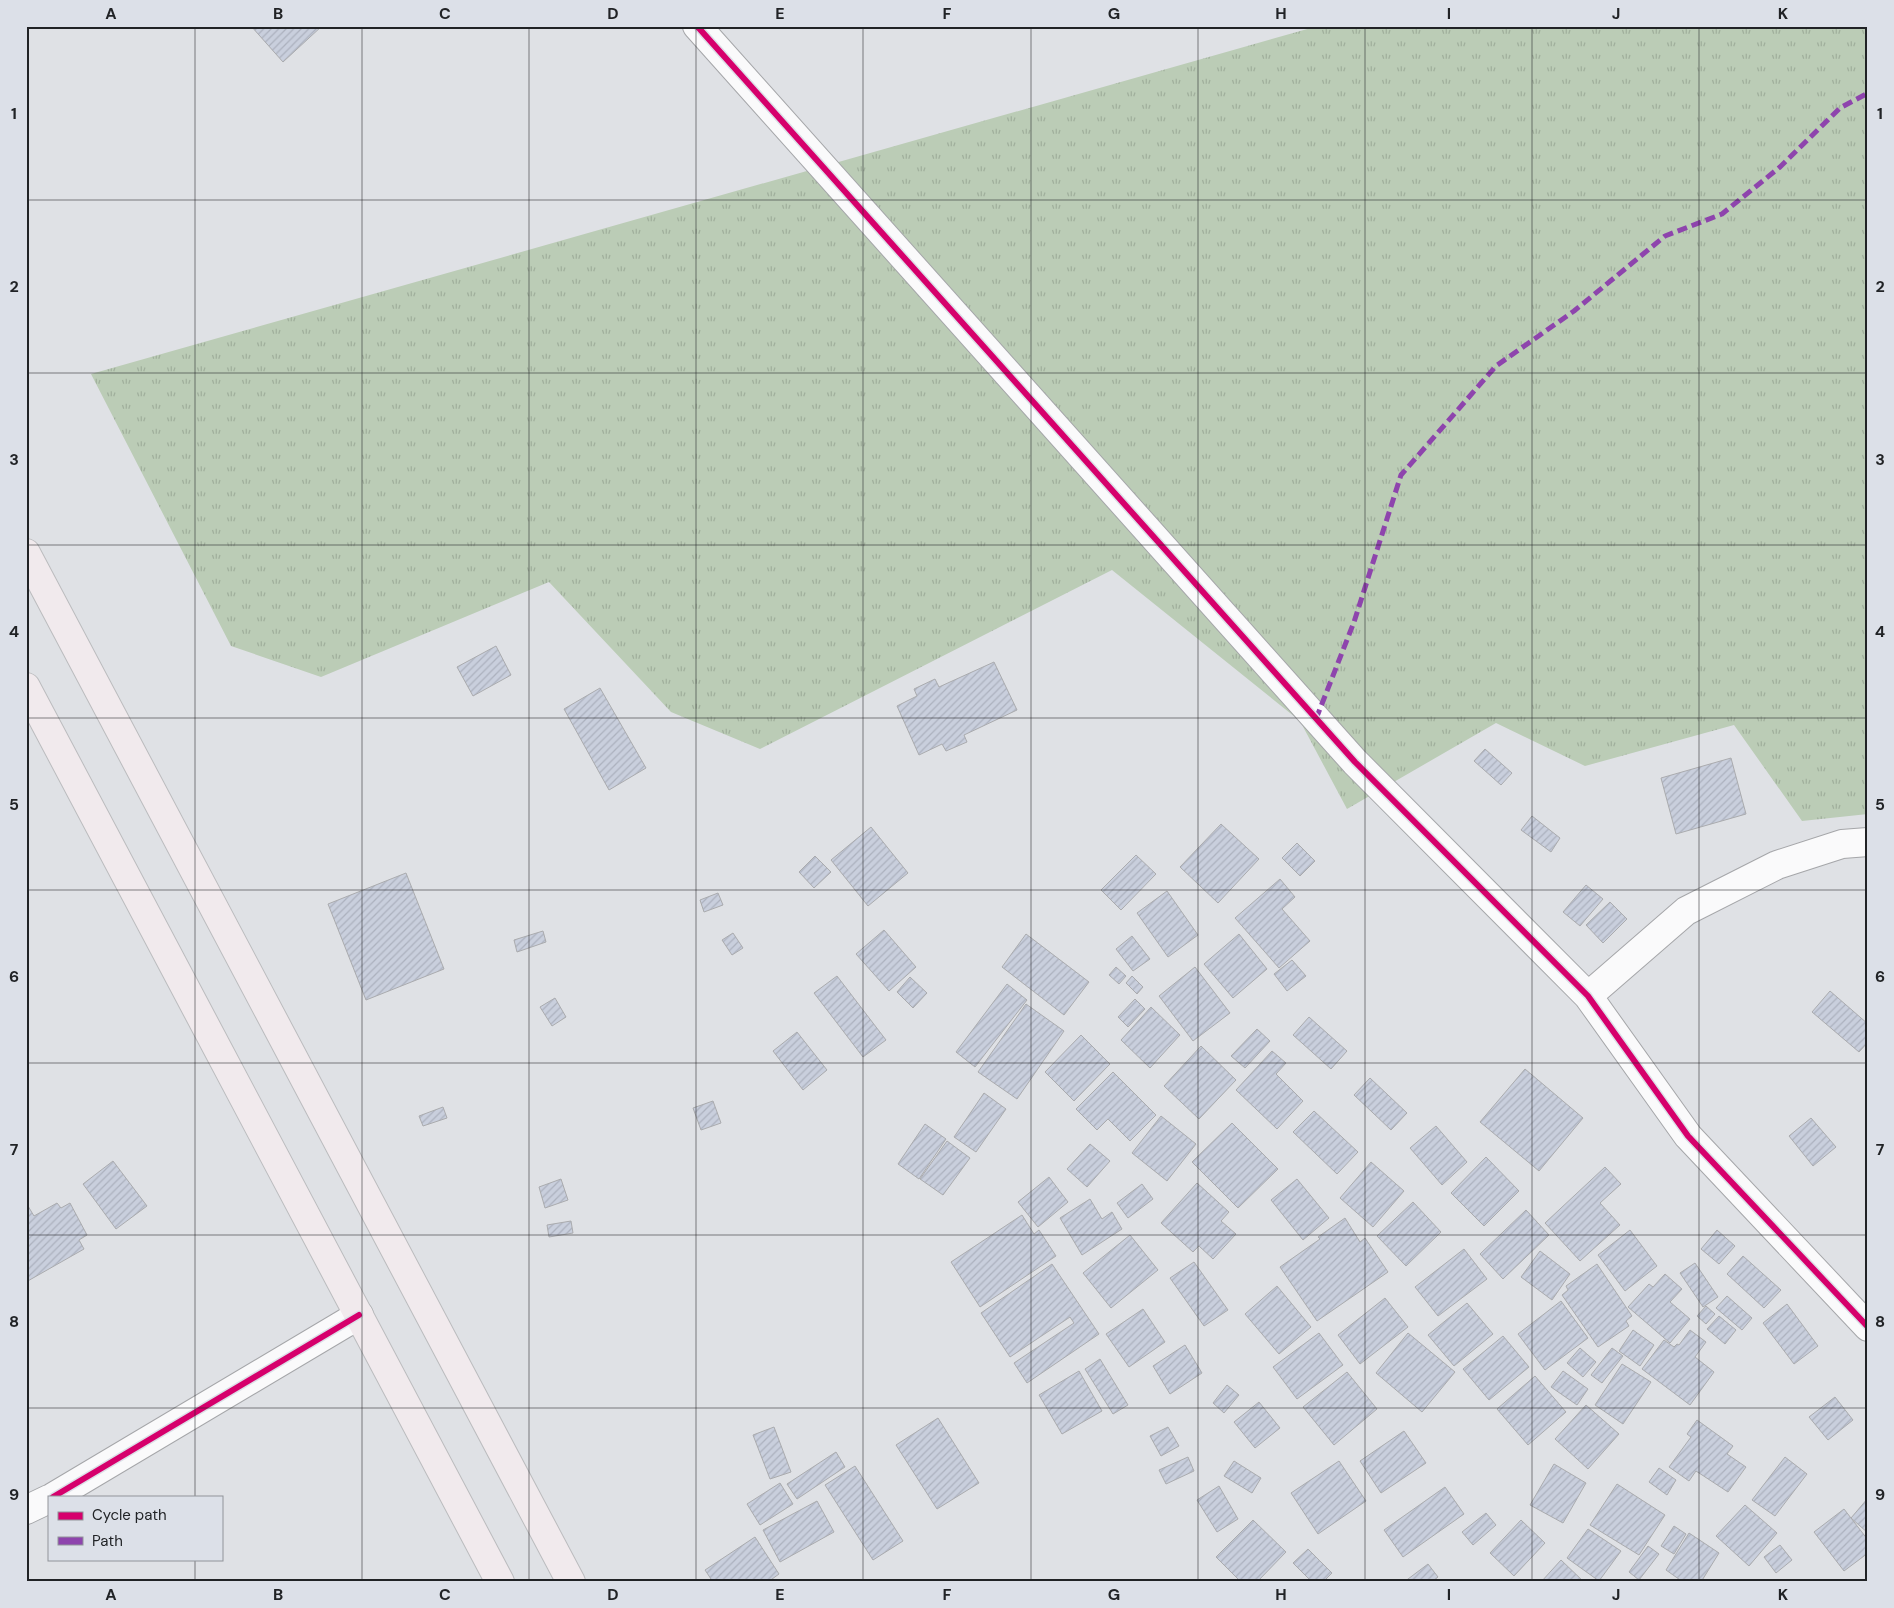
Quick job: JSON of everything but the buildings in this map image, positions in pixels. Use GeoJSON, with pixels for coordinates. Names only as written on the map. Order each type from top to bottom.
{"type":"FeatureCollection","features":[{"type":"Feature","properties":{"kind":"main road"},"geometry":{"type":"LineString","coordinates":[[26,553],[571,1582]]}},
{"type":"Feature","properties":{"kind":"main road"},"geometry":{"type":"LineString","coordinates":[[26,687],[500,1582]]}},
{"type":"Feature","properties":{"kind":"street"},"geometry":{"type":"LineString","coordinates":[[697,26],[1355,762],[1588,996],[1688,1136],[1868,1327]]}},
{"type":"Feature","properties":{"kind":"street"},"geometry":{"type":"LineString","coordinates":[[1588,996],[1686,911],[1777,865],[1842,844],[1868,842]]}},
{"type":"Feature","properties":{"kind":"street"},"geometry":{"type":"LineString","coordinates":[[54,1496],[359,1314]]}},
{"type":"Feature","properties":{"kind":"street"},"geometry":{"type":"LineString","coordinates":[[26,1510],[48,1499]]}},
{"type":"Feature","properties":{"kind":"green space"},"geometry":{"type":"Polygon","coordinates":[[[1318,26],[1868,26],[1868,814],[1802,821],[1734,725],[1585,766],[1496,723],[1347,809],[1300,721],[1112,570],[760,749],[671,712],[549,582],[321,677],[231,646],[91,374],[1318,26]]]}},
{"type":"Feature","properties":{"kind":"marked path"},"geometry":{"type":"LineString","coordinates":[[1316,719],[1354,622],[1401,475],[1496,366],[1574,311],[1665,236],[1722,214],[1780,167],[1840,108],[1868,93]]}},
{"type":"Feature","properties":{"kind":"cycle path"},"geometry":{"type":"LineString","coordinates":[[697,26],[1355,762],[1588,996],[1688,1136],[1868,1327]]}},
{"type":"Feature","properties":{"kind":"cycle path"},"geometry":{"type":"LineString","coordinates":[[55,1496],[359,1315]]}}]}
